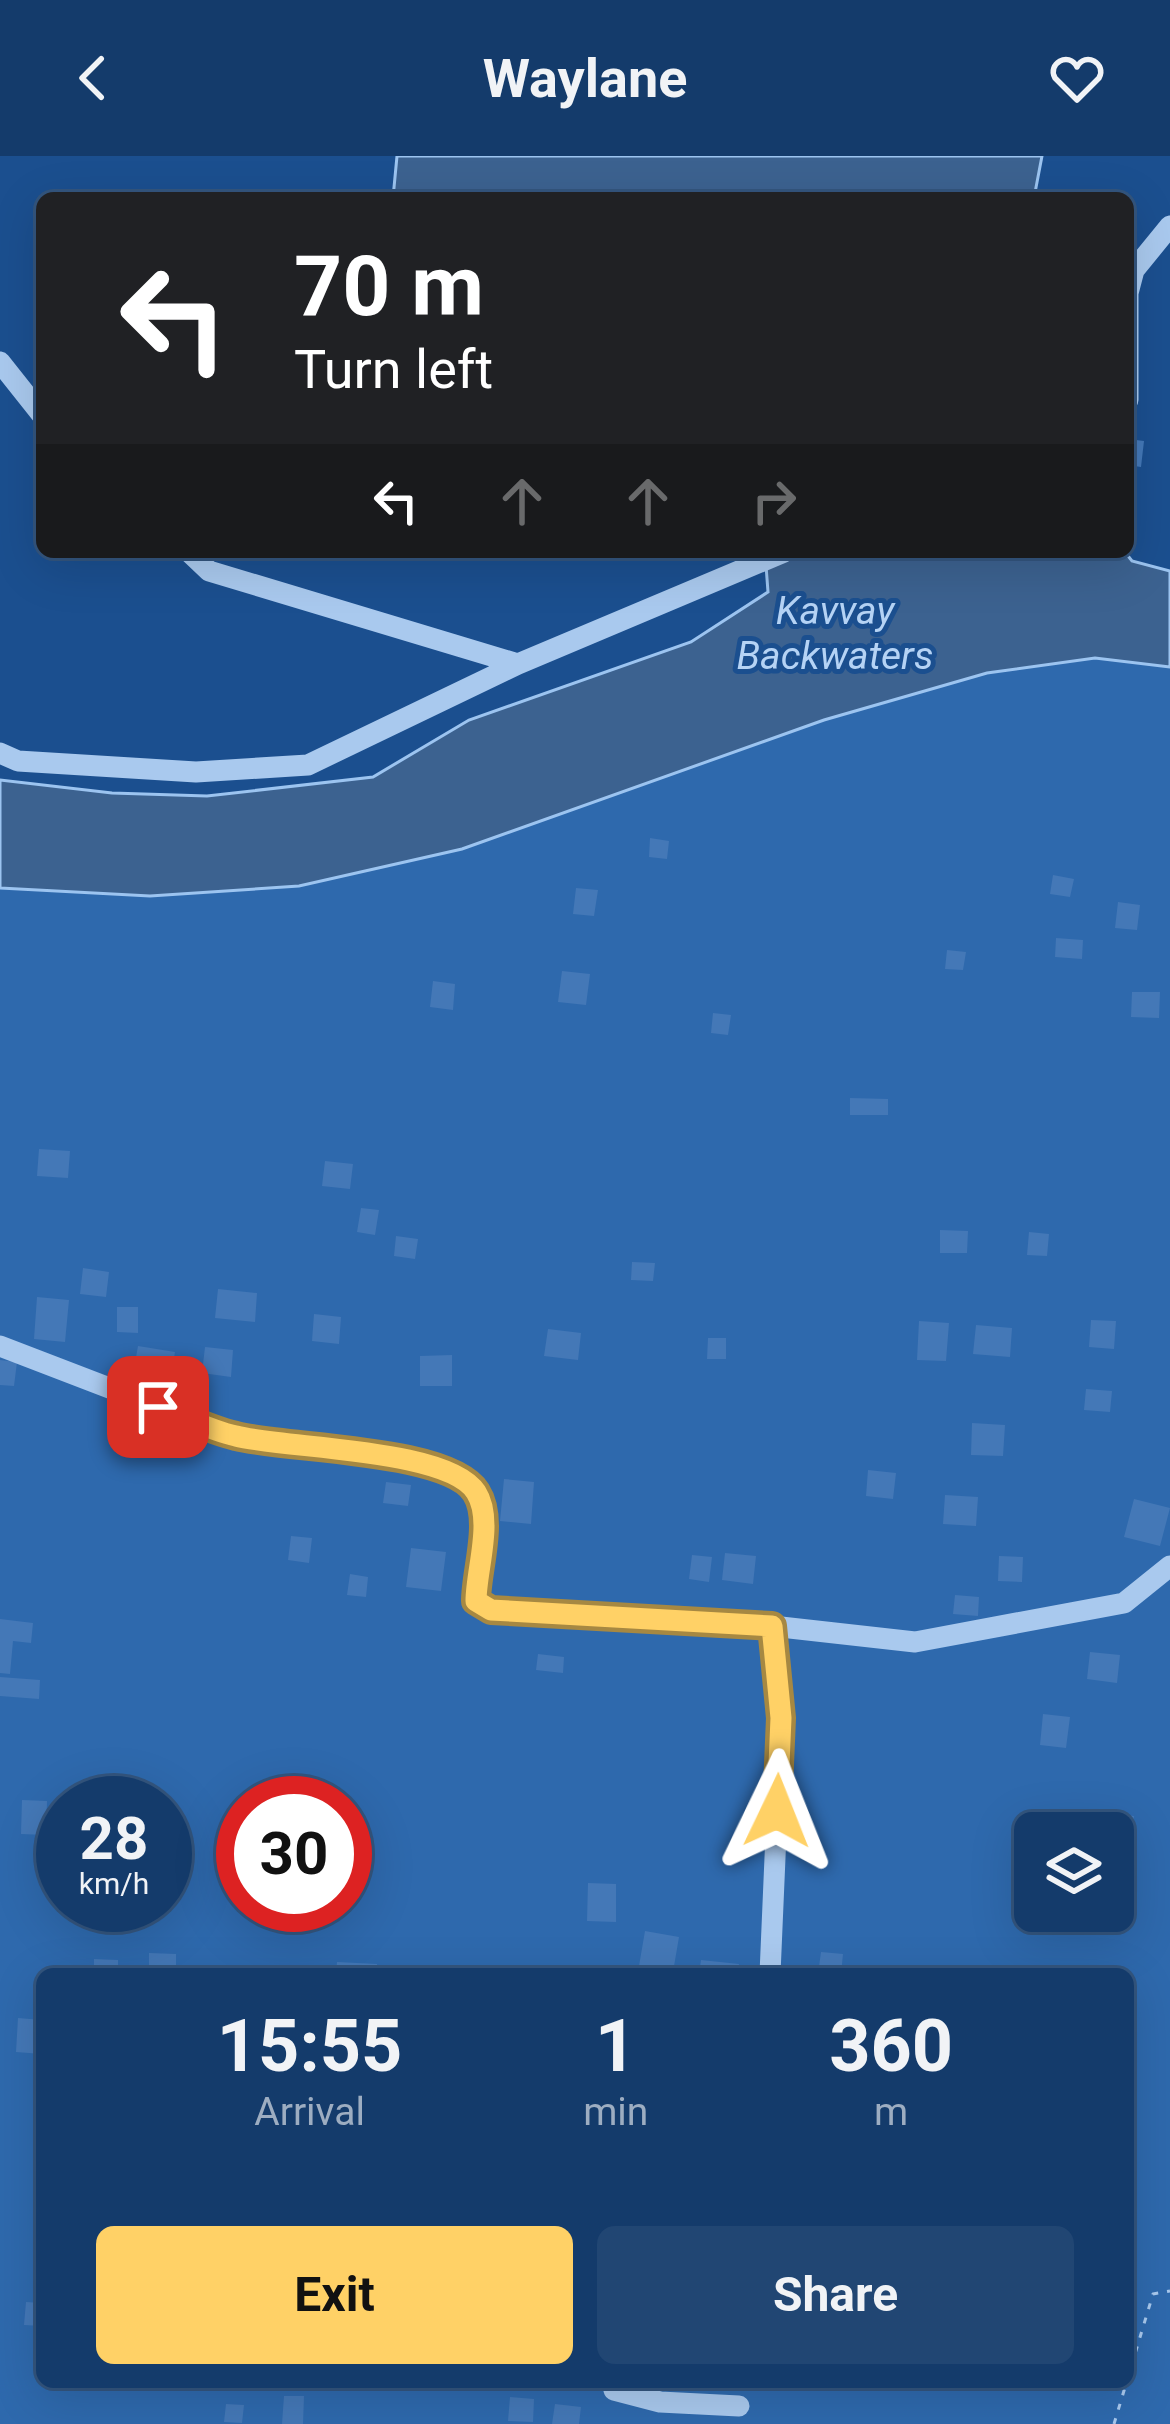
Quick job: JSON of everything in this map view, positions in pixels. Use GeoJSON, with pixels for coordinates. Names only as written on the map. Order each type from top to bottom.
{"type":"FeatureCollection","features":[{"type":"Feature","properties":{"kind":"street"},"geometry":{"type":"LineString","coordinates":[[1134,277],[1144,252],[1170,226]]}},
{"type":"Feature","properties":{"kind":"street"},"geometry":{"type":"LineString","coordinates":[[0,362],[36,407]]}},
{"type":"Feature","properties":{"kind":"street"},"geometry":{"type":"LineString","coordinates":[[195,558],[209,571],[518,664]]}},
{"type":"Feature","properties":{"kind":"street"},"geometry":{"type":"LineString","coordinates":[[0,753],[18,761],[196,772],[308,765],[518,664],[770,558]]}},
{"type":"Feature","properties":{"kind":"street"},"geometry":{"type":"LineString","coordinates":[[0,1346],[237,1437],[421,1463],[464,1481],[476,1491],[482,1510],[476,1601],[491,1610],[772,1626],[915,1642],[1124,1603],[1170,1566]]}},
{"type":"Feature","properties":{"kind":"street"},"geometry":{"type":"LineString","coordinates":[[770,1968],[781,1718],[772,1626]]}},
{"type":"Feature","properties":{"kind":"street"},"geometry":{"type":"LineString","coordinates":[[614,2388],[660,2402],[739,2406]]}},
{"type":"Feature","properties":{"kind":"path"},"geometry":{"type":"LineString","coordinates":[[1134,2357],[1153,2294],[1170,2291]]}},
{"type":"Feature","properties":{"kind":"path"},"geometry":{"type":"LineString","coordinates":[[1114,2424],[1125,2388]]}},
{"type":"Feature","properties":{"kind":"shaded area"},"geometry":{"type":"Polygon","coordinates":[[[1095,658],[1170,667],[1170,2424],[0,2424],[0,888],[150,896],[299,886],[462,849],[824,720],[987,673],[1095,658]]]}},
{"type":"Feature","properties":{"kind":"water"},"geometry":{"type":"Polygon","coordinates":[[[397,156],[1042,156],[1035,192],[394,192],[397,156]]]}},
{"type":"Feature","properties":{"kind":"water","name":"Kavvay Backwaters"},"geometry":{"type":"Polygon","coordinates":[[[765,558],[1130,558],[1170,571],[1170,667],[1095,658],[987,673],[824,720],[462,849],[299,886],[150,896],[0,888],[0,780],[112,793],[207,796],[373,777],[469,720],[691,642],[768,592],[765,558]]]}},
{"type":"Feature","properties":{"kind":"building"},"geometry":{"type":"Polygon","coordinates":[[[1134,440],[1144,441],[1141,467],[1134,466],[1134,440]]]}},
{"type":"Feature","properties":{"kind":"building"},"geometry":{"type":"Polygon","coordinates":[[[650,838],[669,841],[667,859],[649,857],[650,838]]]}},
{"type":"Feature","properties":{"kind":"building"},"geometry":{"type":"Polygon","coordinates":[[[1053,875],[1074,879],[1070,897],[1050,894],[1053,875]]]}},
{"type":"Feature","properties":{"kind":"building"},"geometry":{"type":"Polygon","coordinates":[[[576,888],[598,890],[594,916],[573,914],[576,888]]]}},
{"type":"Feature","properties":{"kind":"building"},"geometry":{"type":"Polygon","coordinates":[[[1118,902],[1140,905],[1137,930],[1115,928],[1118,902]]]}},
{"type":"Feature","properties":{"kind":"building"},"geometry":{"type":"Polygon","coordinates":[[[1056,938],[1083,940],[1082,959],[1055,957],[1056,938]]]}},
{"type":"Feature","properties":{"kind":"building"},"geometry":{"type":"Polygon","coordinates":[[[947,950],[966,952],[963,970],[945,969],[947,950]]]}},
{"type":"Feature","properties":{"kind":"building"},"geometry":{"type":"Polygon","coordinates":[[[562,971],[590,974],[586,1005],[558,1002],[562,971]]]}},
{"type":"Feature","properties":{"kind":"building"},"geometry":{"type":"Polygon","coordinates":[[[433,981],[455,984],[453,1010],[430,1007],[433,981]]]}},
{"type":"Feature","properties":{"kind":"building"},"geometry":{"type":"Polygon","coordinates":[[[1132,992],[1160,992],[1159,1018],[1131,1017],[1132,992]]]}},
{"type":"Feature","properties":{"kind":"building"},"geometry":{"type":"Polygon","coordinates":[[[713,1013],[731,1015],[728,1035],[711,1033],[713,1013]]]}},
{"type":"Feature","properties":{"kind":"building"},"geometry":{"type":"Polygon","coordinates":[[[850,1098],[888,1099],[888,1115],[850,1115],[850,1098]]]}},
{"type":"Feature","properties":{"kind":"building"},"geometry":{"type":"Polygon","coordinates":[[[39,1149],[70,1151],[68,1178],[37,1176],[39,1149]]]}},
{"type":"Feature","properties":{"kind":"building"},"geometry":{"type":"Polygon","coordinates":[[[325,1161],[353,1164],[350,1189],[322,1186],[325,1161]]]}},
{"type":"Feature","properties":{"kind":"building"},"geometry":{"type":"Polygon","coordinates":[[[361,1208],[379,1210],[375,1235],[357,1232],[361,1208]]]}},
{"type":"Feature","properties":{"kind":"building"},"geometry":{"type":"Polygon","coordinates":[[[940,1230],[968,1231],[967,1253],[940,1253],[940,1230]]]}},
{"type":"Feature","properties":{"kind":"building"},"geometry":{"type":"Polygon","coordinates":[[[1029,1232],[1049,1234],[1047,1256],[1027,1255],[1029,1232]]]}},
{"type":"Feature","properties":{"kind":"building"},"geometry":{"type":"Polygon","coordinates":[[[396,1236],[418,1239],[415,1259],[394,1256],[396,1236]]]}},
{"type":"Feature","properties":{"kind":"building"},"geometry":{"type":"Polygon","coordinates":[[[632,1262],[655,1263],[653,1281],[631,1280],[632,1262]]]}},
{"type":"Feature","properties":{"kind":"building"},"geometry":{"type":"Polygon","coordinates":[[[83,1268],[109,1272],[106,1297],[80,1294],[83,1268]]]}},
{"type":"Feature","properties":{"kind":"building"},"geometry":{"type":"Polygon","coordinates":[[[218,1289],[257,1293],[255,1322],[215,1318],[218,1289]]]}},
{"type":"Feature","properties":{"kind":"building"},"geometry":{"type":"Polygon","coordinates":[[[37,1297],[69,1300],[65,1342],[34,1339],[37,1297]]]}},
{"type":"Feature","properties":{"kind":"building"},"geometry":{"type":"Polygon","coordinates":[[[117,1307],[138,1307],[138,1333],[117,1332],[117,1307]]]}},
{"type":"Feature","properties":{"kind":"building"},"geometry":{"type":"Polygon","coordinates":[[[314,1314],[341,1317],[339,1344],[312,1341],[314,1314]]]}},
{"type":"Feature","properties":{"kind":"building"},"geometry":{"type":"Polygon","coordinates":[[[1091,1320],[1116,1321],[1114,1349],[1089,1347],[1091,1320]]]}},
{"type":"Feature","properties":{"kind":"building"},"geometry":{"type":"Polygon","coordinates":[[[919,1321],[949,1323],[946,1361],[917,1360],[919,1321]]]}},
{"type":"Feature","properties":{"kind":"building"},"geometry":{"type":"Polygon","coordinates":[[[976,1325],[1012,1328],[1010,1357],[973,1354],[976,1325]]]}},
{"type":"Feature","properties":{"kind":"building"},"geometry":{"type":"Polygon","coordinates":[[[548,1329],[581,1333],[578,1360],[544,1356],[548,1329]]]}},
{"type":"Feature","properties":{"kind":"building"},"geometry":{"type":"Polygon","coordinates":[[[708,1338],[726,1338],[726,1359],[707,1359],[708,1338]]]}},
{"type":"Feature","properties":{"kind":"building"},"geometry":{"type":"Polygon","coordinates":[[[138,1346],[175,1352],[169,1385],[132,1380],[138,1346]]]}},
{"type":"Feature","properties":{"kind":"building"},"geometry":{"type":"Polygon","coordinates":[[[205,1347],[233,1350],[231,1377],[202,1373],[205,1347]]]}},
{"type":"Feature","properties":{"kind":"building"},"geometry":{"type":"Polygon","coordinates":[[[452,1355],[452,1386],[420,1386],[420,1356],[452,1355]]]}},
{"type":"Feature","properties":{"kind":"building"},"geometry":{"type":"Polygon","coordinates":[[[0,1360],[17,1362],[14,1386],[0,1385],[0,1360]]]}},
{"type":"Feature","properties":{"kind":"building"},"geometry":{"type":"Polygon","coordinates":[[[1086,1389],[1112,1391],[1110,1412],[1084,1410],[1086,1389]]]}},
{"type":"Feature","properties":{"kind":"building"},"geometry":{"type":"Polygon","coordinates":[[[972,1423],[1005,1425],[1003,1456],[971,1455],[972,1423]]]}},
{"type":"Feature","properties":{"kind":"building"},"geometry":{"type":"Polygon","coordinates":[[[868,1470],[896,1473],[893,1499],[866,1496],[868,1470]]]}},
{"type":"Feature","properties":{"kind":"building"},"geometry":{"type":"Polygon","coordinates":[[[504,1479],[534,1482],[531,1524],[500,1521],[504,1479]]]}},
{"type":"Feature","properties":{"kind":"building"},"geometry":{"type":"Polygon","coordinates":[[[386,1482],[411,1485],[408,1506],[383,1503],[386,1482]]]}},
{"type":"Feature","properties":{"kind":"building"},"geometry":{"type":"Polygon","coordinates":[[[945,1495],[978,1497],[976,1526],[943,1524],[945,1495]]]}},
{"type":"Feature","properties":{"kind":"building"},"geometry":{"type":"Polygon","coordinates":[[[1134,1499],[1170,1508],[1160,1546],[1124,1537],[1134,1499]]]}},
{"type":"Feature","properties":{"kind":"building"},"geometry":{"type":"Polygon","coordinates":[[[291,1536],[312,1538],[309,1563],[288,1560],[291,1536]]]}},
{"type":"Feature","properties":{"kind":"building"},"geometry":{"type":"Polygon","coordinates":[[[411,1548],[446,1552],[441,1591],[406,1587],[411,1548]]]}},
{"type":"Feature","properties":{"kind":"building"},"geometry":{"type":"Polygon","coordinates":[[[725,1553],[756,1556],[753,1584],[722,1580],[725,1553]]]}},
{"type":"Feature","properties":{"kind":"building"},"geometry":{"type":"Polygon","coordinates":[[[692,1555],[712,1557],[709,1582],[689,1579],[692,1555]]]}},
{"type":"Feature","properties":{"kind":"building"},"geometry":{"type":"Polygon","coordinates":[[[999,1556],[1023,1557],[1022,1582],[998,1581],[999,1556]]]}},
{"type":"Feature","properties":{"kind":"building"},"geometry":{"type":"Polygon","coordinates":[[[350,1574],[368,1577],[366,1597],[347,1595],[350,1574]]]}},
{"type":"Feature","properties":{"kind":"building"},"geometry":{"type":"Polygon","coordinates":[[[955,1595],[979,1597],[978,1616],[953,1614],[955,1595]]]}},
{"type":"Feature","properties":{"kind":"building"},"geometry":{"type":"Polygon","coordinates":[[[0,1619],[33,1623],[31,1643],[13,1641],[10,1674],[0,1673],[0,1619]]]}},
{"type":"Feature","properties":{"kind":"building"},"geometry":{"type":"Polygon","coordinates":[[[1090,1652],[1120,1655],[1117,1683],[1087,1679],[1090,1652]]]}},
{"type":"Feature","properties":{"kind":"building"},"geometry":{"type":"Polygon","coordinates":[[[538,1654],[564,1657],[563,1673],[536,1670],[538,1654]]]}},
{"type":"Feature","properties":{"kind":"building"},"geometry":{"type":"Polygon","coordinates":[[[0,1677],[40,1680],[39,1699],[0,1696],[0,1677]]]}},
{"type":"Feature","properties":{"kind":"building"},"geometry":{"type":"Polygon","coordinates":[[[1043,1714],[1070,1717],[1066,1748],[1040,1745],[1043,1714]]]}},
{"type":"Feature","properties":{"kind":"building"},"geometry":{"type":"Polygon","coordinates":[[[22,1800],[36,1801],[36,1835],[21,1834],[22,1800]]]}},
{"type":"Feature","properties":{"kind":"building"},"geometry":{"type":"Polygon","coordinates":[[[588,1883],[616,1884],[616,1922],[587,1921],[588,1883]]]}},
{"type":"Feature","properties":{"kind":"building"},"geometry":{"type":"Polygon","coordinates":[[[645,1931],[679,1937],[674,1968],[639,1966],[645,1931]]]}},
{"type":"Feature","properties":{"kind":"building"},"geometry":{"type":"Polygon","coordinates":[[[821,1952],[843,1954],[842,1968],[819,1968],[821,1952]]]}},
{"type":"Feature","properties":{"kind":"building"},"geometry":{"type":"Polygon","coordinates":[[[149,1953],[176,1954],[176,1968],[149,1968],[149,1953]]]}},
{"type":"Feature","properties":{"kind":"building"},"geometry":{"type":"Polygon","coordinates":[[[94,1959],[118,1960],[118,1968],[94,1968],[94,1959]]]}},
{"type":"Feature","properties":{"kind":"building"},"geometry":{"type":"Polygon","coordinates":[[[701,1960],[739,1964],[738,1968],[700,1968],[701,1960]]]}},
{"type":"Feature","properties":{"kind":"building"},"geometry":{"type":"Polygon","coordinates":[[[337,1962],[377,1964],[377,1968],[336,1968],[337,1962]]]}},
{"type":"Feature","properties":{"kind":"building"},"geometry":{"type":"Polygon","coordinates":[[[18,2018],[36,2020],[36,2054],[16,2052],[18,2018]]]}},
{"type":"Feature","properties":{"kind":"building"},"geometry":{"type":"Polygon","coordinates":[[[26,2302],[36,2303],[36,2326],[24,2325],[26,2302]]]}},
{"type":"Feature","properties":{"kind":"building"},"geometry":{"type":"Polygon","coordinates":[[[284,2396],[304,2396],[303,2424],[282,2424],[284,2396]]]}},
{"type":"Feature","properties":{"kind":"building"},"geometry":{"type":"Polygon","coordinates":[[[510,2397],[534,2399],[533,2422],[508,2421],[510,2397]]]}},
{"type":"Feature","properties":{"kind":"building"},"geometry":{"type":"Polygon","coordinates":[[[226,2404],[244,2405],[242,2423],[224,2422],[226,2404]]]}},
{"type":"Feature","properties":{"kind":"building"},"geometry":{"type":"Polygon","coordinates":[[[555,2404],[581,2407],[579,2424],[552,2424],[555,2404]]]}},
{"type":"Feature","properties":{"kind":"route"},"geometry":{"type":"LineString","coordinates":[[158,1407],[237,1437],[421,1463],[464,1481],[476,1491],[482,1510],[476,1601],[491,1610],[772,1626],[781,1718],[777,1811]]}}]}
